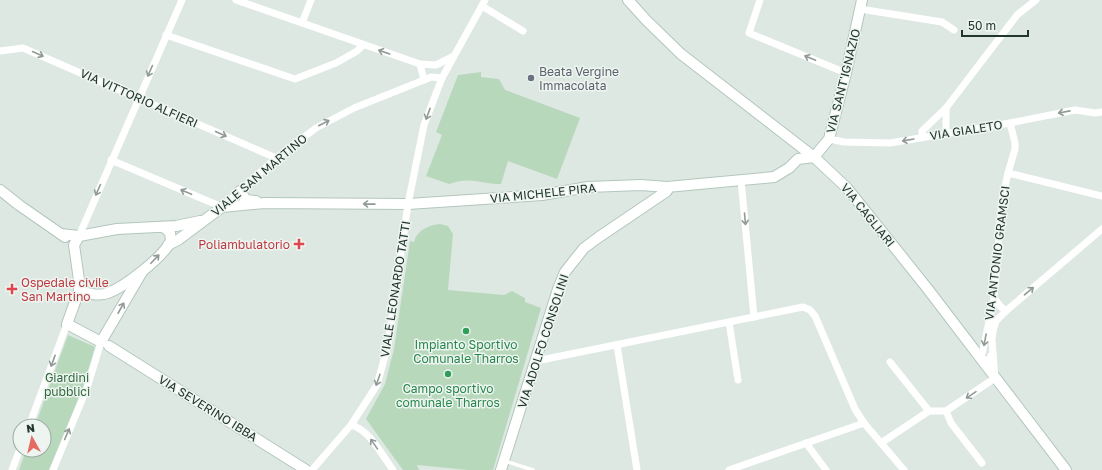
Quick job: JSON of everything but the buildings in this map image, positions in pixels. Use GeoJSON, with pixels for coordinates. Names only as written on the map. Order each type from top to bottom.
{"type":"FeatureCollection","features":[{"type":"Feature","properties":{"kind":"street"},"geometry":{"type":"LineString","coordinates":[[32,418],[79,291],[74,245],[182,0]]}},
{"type":"Feature","properties":{"kind":"street"},"geometry":{"type":"LineString","coordinates":[[236,0],[420,64],[436,65],[453,57]]}},
{"type":"Feature","properties":{"kind":"street"},"geometry":{"type":"LineString","coordinates":[[302,23],[311,0]]}},
{"type":"Feature","properties":{"kind":"street","name":"VIA CAGLIARI"},"geometry":{"type":"LineString","coordinates":[[628,0],[681,54],[814,157],[847,188],[927,288],[1066,470]]}},
{"type":"Feature","properties":{"kind":"street"},"geometry":{"type":"LineString","coordinates":[[760,0],[749,33],[846,74]]}},
{"type":"Feature","properties":{"kind":"street"},"geometry":{"type":"LineString","coordinates":[[922,137],[922,131],[946,108],[1017,14],[1036,0]]}},
{"type":"Feature","properties":{"kind":"street"},"geometry":{"type":"LineString","coordinates":[[442,78],[484,3],[523,31]]}},
{"type":"Feature","properties":{"kind":"street"},"geometry":{"type":"LineString","coordinates":[[861,5],[942,22],[954,30]]}},
{"type":"Feature","properties":{"kind":"street","name":"VIA SANT'IGNAZIO"},"geometry":{"type":"LineString","coordinates":[[814,157],[829,139],[846,74],[861,5]]}},
{"type":"Feature","properties":{"kind":"street"},"geometry":{"type":"LineString","coordinates":[[166,35],[295,79],[336,63],[357,51],[363,45]]}},
{"type":"Feature","properties":{"kind":"street","name":"VIA VITTORIO ALFIERI"},"geometry":{"type":"LineString","coordinates":[[0,51],[23,48],[276,158]]}},
{"type":"Feature","properties":{"kind":"street"},"geometry":{"type":"LineString","coordinates":[[420,64],[424,80]]}},
{"type":"Feature","properties":{"kind":"street","name":"VIALE SAN MARTINO"},"geometry":{"type":"LineString","coordinates":[[142,272],[168,245],[178,240],[222,208],[276,158],[316,128],[354,108],[431,77],[442,78]]}},
{"type":"Feature","properties":{"kind":"street","name":"VIALE LEONARDO TATTI"},"geometry":{"type":"LineString","coordinates":[[312,470],[350,425],[378,385],[388,345],[408,204],[424,125],[442,78]]}},
{"type":"Feature","properties":{"kind":"street"},"geometry":{"type":"LineString","coordinates":[[946,108],[946,134]]}},
{"type":"Feature","properties":{"kind":"street","name":"VIA GIALETO"},"geometry":{"type":"LineString","coordinates":[[829,139],[844,142],[890,143],[1010,123],[1075,110],[1095,113],[1102,112]]}},
{"type":"Feature","properties":{"kind":"street","name":"VIA ANTONIO GRAMSCI"},"geometry":{"type":"LineString","coordinates":[[981,360],[994,298],[999,224],[1008,173],[1015,149],[1010,123]]}},
{"type":"Feature","properties":{"kind":"street","name":"VIA MICHELE PIRA"},"geometry":{"type":"LineString","coordinates":[[222,208],[264,203],[408,204],[542,195],[588,187],[641,185],[667,187],[774,177],[789,168],[798,159],[814,157]]}},
{"type":"Feature","properties":{"kind":"street"},"geometry":{"type":"LineString","coordinates":[[112,160],[222,208]]}},
{"type":"Feature","properties":{"kind":"street"},"geometry":{"type":"LineString","coordinates":[[1008,173],[1102,196]]}},
{"type":"Feature","properties":{"kind":"street"},"geometry":{"type":"LineString","coordinates":[[741,180],[754,317]]}},
{"type":"Feature","properties":{"kind":"street","name":"VIA ADOLFO CONSOLINI"},"geometry":{"type":"LineString","coordinates":[[503,465],[558,289],[565,272],[584,248],[667,191],[667,187]]}},
{"type":"Feature","properties":{"kind":"street"},"geometry":{"type":"LineString","coordinates":[[0,190],[19,206],[61,234],[74,245]]}},
{"type":"Feature","properties":{"kind":"street","name":"VIA MICHELE PIRA"},"geometry":{"type":"LineString","coordinates":[[240,191],[246,200],[264,203]]}},
{"type":"Feature","properties":{"kind":"street"},"geometry":{"type":"LineString","coordinates":[[159,228],[204,220]]}},
{"type":"Feature","properties":{"kind":"street"},"geometry":{"type":"LineString","coordinates":[[61,234],[79,236],[117,229],[165,228],[170,233],[171,238],[168,245]]}},
{"type":"Feature","properties":{"kind":"street"},"geometry":{"type":"LineString","coordinates":[[994,298],[1006,311],[1102,229]]}},
{"type":"Feature","properties":{"kind":"street"},"geometry":{"type":"LineString","coordinates":[[79,291],[89,294],[104,294],[142,272]]}},
{"type":"Feature","properties":{"kind":"street"},"geometry":{"type":"LineString","coordinates":[[53,470],[105,344],[142,272]]}},
{"type":"Feature","properties":{"kind":"street"},"geometry":{"type":"LineString","coordinates":[[536,361],[803,307],[810,310],[815,316],[855,409],[864,423],[904,470]]}},
{"type":"Feature","properties":{"kind":"street","name":"VIA ANTONIO GRAMSCI"},"geometry":{"type":"LineString","coordinates":[[995,378],[993,331],[996,321],[1006,311]]}},
{"type":"Feature","properties":{"kind":"street"},"geometry":{"type":"LineString","coordinates":[[729,322],[738,380]]}},
{"type":"Feature","properties":{"kind":"street","name":"VIA SEVERINO IBBA"},"geometry":{"type":"LineString","coordinates":[[66,324],[105,344],[306,470]]}},
{"type":"Feature","properties":{"kind":"street"},"geometry":{"type":"LineString","coordinates":[[617,345],[637,470]]}},
{"type":"Feature","properties":{"kind":"street"},"geometry":{"type":"LineString","coordinates":[[981,360],[988,360],[993,353]]}},
{"type":"Feature","properties":{"kind":"street"},"geometry":{"type":"LineString","coordinates":[[890,362],[929,411]]}},
{"type":"Feature","properties":{"kind":"street"},"geometry":{"type":"LineString","coordinates":[[881,442],[929,411],[946,411],[995,378]]}},
{"type":"Feature","properties":{"kind":"street"},"geometry":{"type":"LineString","coordinates":[[946,411],[951,423],[982,463]]}},
{"type":"Feature","properties":{"kind":"street"},"geometry":{"type":"LineString","coordinates":[[729,470],[747,467],[806,443],[864,423]]}},
{"type":"Feature","properties":{"kind":"street"},"geometry":{"type":"LineString","coordinates":[[350,425],[357,426],[370,438],[392,470]]}},
{"type":"Feature","properties":{"kind":"street"},"geometry":{"type":"LineString","coordinates":[[806,443],[826,470]]}},
{"type":"Feature","properties":{"kind":"street"},"geometry":{"type":"LineString","coordinates":[[12,470],[17,458]]}},
{"type":"Feature","properties":{"kind":"lane"},"geometry":{"type":"LineString","coordinates":[[503,465],[534,470]]}},
{"type":"Feature","properties":{"kind":"green space"},"geometry":{"type":"Polygon","coordinates":[[[481,72],[481,77],[499,79],[505,90],[580,118],[557,179],[508,161],[501,184],[469,180],[449,184],[426,176],[442,135],[436,132],[458,75],[481,72]]]}},
{"type":"Feature","properties":{"kind":"green space","name":"Campo sportivo comunale Tharros"},"geometry":{"type":"Polygon","coordinates":[[[440,224],[448,226],[453,234],[448,290],[504,295],[512,291],[525,298],[525,302],[541,308],[493,470],[468,470],[417,465],[419,470],[403,470],[366,419],[385,384],[394,349],[410,241],[414,242],[418,234],[424,229],[440,224]]]}},
{"type":"Feature","properties":{"kind":"green space","name":"Giardini pubblici"},"geometry":{"type":"Polygon","coordinates":[[[68,335],[95,347],[83,387],[49,470],[19,470],[23,458],[52,458],[52,418],[38,418],[68,335]]]}},
{"type":"Feature","properties":{"kind":"place","name":"Beata Vergine Immacolata"},"geometry":{"type":"Point","coordinates":[531,78]}},
{"type":"Feature","properties":{"kind":"place","name":"Poliambulatorio"},"geometry":{"type":"Point","coordinates":[299,244]}},
{"type":"Feature","properties":{"kind":"place","name":"Ospedale civile San Martino"},"geometry":{"type":"Point","coordinates":[12,289]}},
{"type":"Feature","properties":{"kind":"place","name":"Impianto Sportivo Comunale Tharros"},"geometry":{"type":"Point","coordinates":[466,331]}},
{"type":"Feature","properties":{"kind":"place","name":"Campo sportivo comunale Tharros"},"geometry":{"type":"Point","coordinates":[448,374]}}]}
